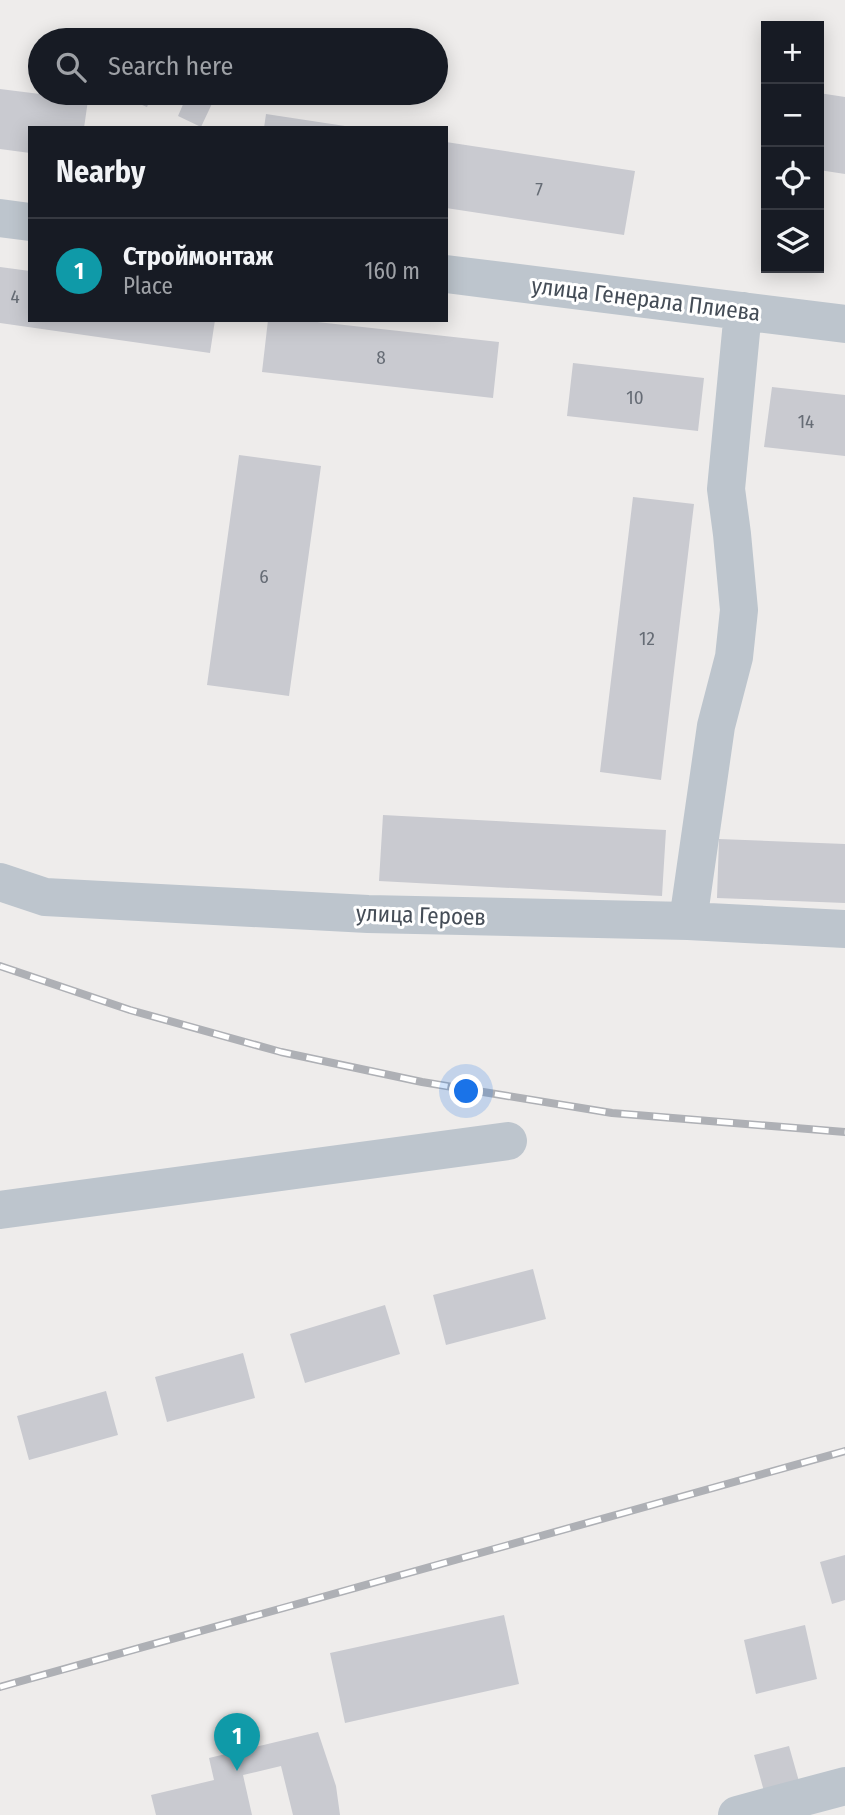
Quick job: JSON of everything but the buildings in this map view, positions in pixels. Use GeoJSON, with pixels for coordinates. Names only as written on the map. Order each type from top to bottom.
{"type":"FeatureCollection","features":[{"type":"Feature","properties":{"kind":"street"},"geometry":{"type":"LineString","coordinates":[[0,218],[28,222]]}},
{"type":"Feature","properties":{"kind":"street","name":"улица Генерала Плиева"},"geometry":{"type":"LineString","coordinates":[[448,274],[845,324]]}},
{"type":"Feature","properties":{"kind":"street"},"geometry":{"type":"LineString","coordinates":[[688,921],[716,726],[734,657],[739,610],[726,489],[743,311]]}},
{"type":"Feature","properties":{"kind":"street","name":"улица Героев"},"geometry":{"type":"LineString","coordinates":[[0,882],[45,897],[368,914],[688,921],[845,929]]}},
{"type":"Feature","properties":{"kind":"street"},"geometry":{"type":"LineString","coordinates":[[0,1210],[508,1141]]}},
{"type":"Feature","properties":{"kind":"street"},"geometry":{"type":"LineString","coordinates":[[737,1815],[796,1807],[845,1786]]}},
{"type":"Feature","properties":{"kind":"railway"},"geometry":{"type":"LineString","coordinates":[[0,966],[130,1010],[281,1052],[422,1082],[612,1113],[845,1132]]}},
{"type":"Feature","properties":{"kind":"railway"},"geometry":{"type":"LineString","coordinates":[[0,1687],[845,1451]]}},
{"type":"Feature","properties":{"kind":"place","name":"Строймонтаж"},"geometry":{"type":"Point","coordinates":[237,1771]}}]}
